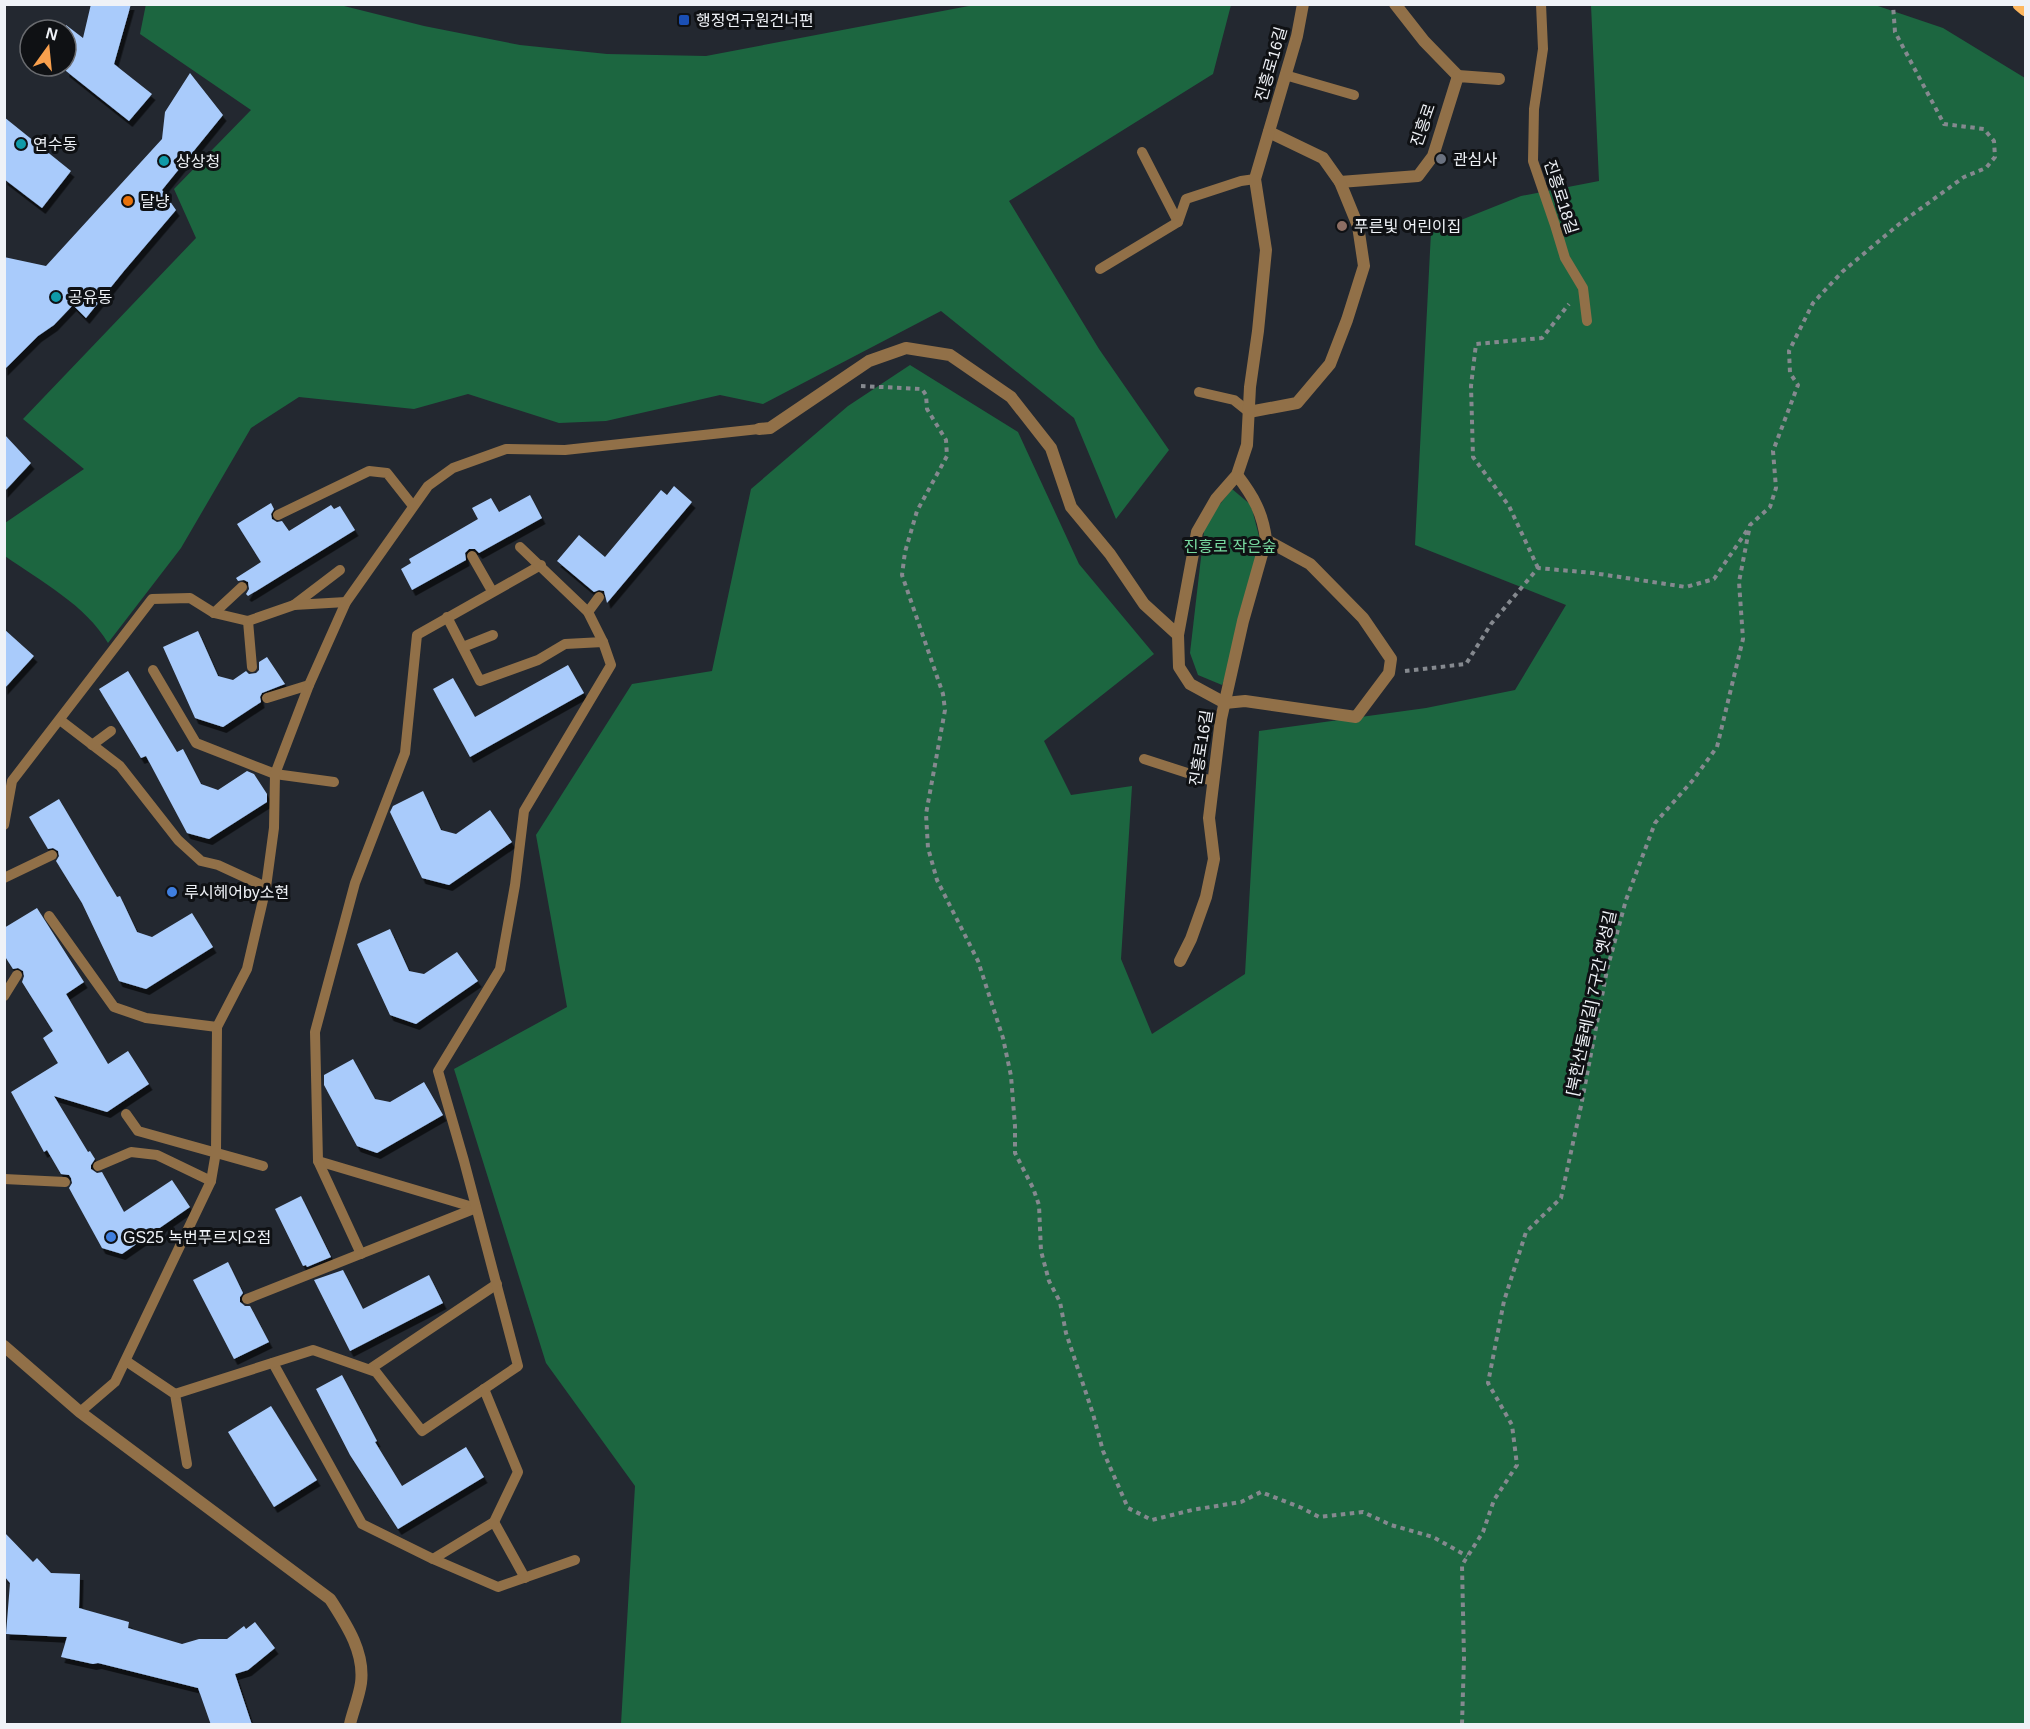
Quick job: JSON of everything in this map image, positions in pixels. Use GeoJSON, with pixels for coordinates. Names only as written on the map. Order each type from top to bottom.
{"type":"FeatureCollection","features":[{"type":"Feature","properties":{"kind":"main road"},"geometry":{"type":"LineString","coordinates":[[2020,4],[2025,9]]}},
{"type":"Feature","properties":{"kind":"street","name":"진흥로16길"},"geometry":{"type":"LineString","coordinates":[[1180,961],[1191,939],[1206,897],[1214,859],[1209,818],[1221,719],[1243,621],[1266,540],[1264,521],[1252,495],[1237,475],[1247,445],[1266,250],[1255,179],[1303,4]]}},
{"type":"Feature","properties":{"kind":"street"},"geometry":{"type":"LineString","coordinates":[[1395,4],[1424,41],[1458,76],[1499,78]]}},
{"type":"Feature","properties":{"kind":"street","name":"진흥로"},"geometry":{"type":"LineString","coordinates":[[1340,182],[1418,176],[1433,156],[1458,76]]}},
{"type":"Feature","properties":{"kind":"street"},"geometry":{"type":"LineString","coordinates":[[1249,412],[1297,403],[1329,364],[1347,320],[1364,266],[1358,226],[1340,182],[1323,158],[1269,132]]}},
{"type":"Feature","properties":{"kind":"street"},"geometry":{"type":"LineString","coordinates":[[759,429],[770,428],[869,361],[906,348],[950,355],[1011,397],[1051,448],[1071,507],[1110,554],[1144,604],[1179,635]]}},
{"type":"Feature","properties":{"kind":"street"},"geometry":{"type":"LineString","coordinates":[[1237,475],[1216,499],[1197,532],[1179,635],[1179,667],[1190,684],[1225,703],[1245,701],[1356,717],[1389,673],[1391,659],[1363,618],[1310,564],[1266,540]]}},
{"type":"Feature","properties":{"kind":"street"},"geometry":{"type":"LineString","coordinates":[[4,1346],[80,1412],[330,1599],[350,1631],[359,1655],[361,1682],[350,1725]]}},
{"type":"Feature","properties":{"kind":"lane","name":"진흥로18길"},"geometry":{"type":"LineString","coordinates":[[1541,4],[1543,49],[1534,109],[1533,162],[1565,258],[1583,288],[1587,321]]}},
{"type":"Feature","properties":{"kind":"lane"},"geometry":{"type":"LineString","coordinates":[[1285,75],[1354,95]]}},
{"type":"Feature","properties":{"kind":"lane"},"geometry":{"type":"LineString","coordinates":[[1142,152],[1178,222]]}},
{"type":"Feature","properties":{"kind":"lane"},"geometry":{"type":"LineString","coordinates":[[1100,269],[1178,222],[1186,199],[1241,181],[1255,179]]}},
{"type":"Feature","properties":{"kind":"lane"},"geometry":{"type":"LineString","coordinates":[[1199,392],[1234,400],[1249,412]]}},
{"type":"Feature","properties":{"kind":"lane"},"geometry":{"type":"LineString","coordinates":[[80,1412],[115,1382],[211,1181],[216,1152],[217,1027],[247,969],[266,887],[274,828],[275,774],[309,685],[346,602],[428,486],[453,468],[506,449],[565,450],[759,429]]}},
{"type":"Feature","properties":{"kind":"lane"},"geometry":{"type":"LineString","coordinates":[[278,515],[369,471],[387,473],[413,506]]}},
{"type":"Feature","properties":{"kind":"lane"},"geometry":{"type":"LineString","coordinates":[[175,1394],[313,1350],[376,1372],[423,1431],[518,1366],[438,1071],[500,969],[515,885],[524,811],[611,665],[603,642],[588,612],[520,547]]}},
{"type":"Feature","properties":{"kind":"lane"},"geometry":{"type":"LineString","coordinates":[[472,556],[492,591]]}},
{"type":"Feature","properties":{"kind":"lane"},"geometry":{"type":"LineString","coordinates":[[361,1254],[318,1161],[315,1032],[355,883],[405,753],[417,635],[541,565]]}},
{"type":"Feature","properties":{"kind":"lane"},"geometry":{"type":"LineString","coordinates":[[294,605],[340,570]]}},
{"type":"Feature","properties":{"kind":"lane"},"geometry":{"type":"LineString","coordinates":[[214,613],[242,587]]}},
{"type":"Feature","properties":{"kind":"lane"},"geometry":{"type":"LineString","coordinates":[[588,612],[599,597]]}},
{"type":"Feature","properties":{"kind":"lane"},"geometry":{"type":"LineString","coordinates":[[4,825],[12,781],[152,599],[190,598],[214,613],[248,621],[294,605],[346,602]]}},
{"type":"Feature","properties":{"kind":"lane"},"geometry":{"type":"LineString","coordinates":[[447,617],[480,681],[538,660],[565,644],[603,642]]}},
{"type":"Feature","properties":{"kind":"lane"},"geometry":{"type":"LineString","coordinates":[[248,621],[252,667]]}},
{"type":"Feature","properties":{"kind":"lane"},"geometry":{"type":"LineString","coordinates":[[463,647],[493,635]]}},
{"type":"Feature","properties":{"kind":"lane"},"geometry":{"type":"LineString","coordinates":[[153,670],[196,743],[275,774],[334,783]]}},
{"type":"Feature","properties":{"kind":"lane"},"geometry":{"type":"LineString","coordinates":[[267,698],[309,685]]}},
{"type":"Feature","properties":{"kind":"lane"},"geometry":{"type":"LineString","coordinates":[[60,720],[120,766],[178,840],[201,861],[218,865],[266,887]]}},
{"type":"Feature","properties":{"kind":"lane"},"geometry":{"type":"LineString","coordinates":[[92,745],[111,731]]}},
{"type":"Feature","properties":{"kind":"lane"},"geometry":{"type":"LineString","coordinates":[[1144,759],[1212,781]]}},
{"type":"Feature","properties":{"kind":"lane"},"geometry":{"type":"LineString","coordinates":[[4,878],[52,855]]}},
{"type":"Feature","properties":{"kind":"lane"},"geometry":{"type":"LineString","coordinates":[[49,916],[114,1007],[146,1018],[217,1027]]}},
{"type":"Feature","properties":{"kind":"lane"},"geometry":{"type":"LineString","coordinates":[[4,996],[17,975]]}},
{"type":"Feature","properties":{"kind":"lane"},"geometry":{"type":"LineString","coordinates":[[126,1114],[138,1131],[263,1166]]}},
{"type":"Feature","properties":{"kind":"lane"},"geometry":{"type":"LineString","coordinates":[[98,1166],[131,1152],[157,1155],[211,1181]]}},
{"type":"Feature","properties":{"kind":"lane"},"geometry":{"type":"LineString","coordinates":[[318,1161],[476,1208]]}},
{"type":"Feature","properties":{"kind":"lane"},"geometry":{"type":"LineString","coordinates":[[4,1179],[65,1182]]}},
{"type":"Feature","properties":{"kind":"lane"},"geometry":{"type":"LineString","coordinates":[[247,1299],[476,1208]]}},
{"type":"Feature","properties":{"kind":"lane"},"geometry":{"type":"LineString","coordinates":[[370,1370],[497,1284]]}},
{"type":"Feature","properties":{"kind":"lane"},"geometry":{"type":"LineString","coordinates":[[126,1361],[175,1394],[187,1464]]}},
{"type":"Feature","properties":{"kind":"lane"},"geometry":{"type":"LineString","coordinates":[[273,1363],[362,1524],[433,1559],[498,1587],[575,1560]]}},
{"type":"Feature","properties":{"kind":"lane"},"geometry":{"type":"LineString","coordinates":[[433,1559],[494,1522],[518,1472],[484,1389]]}},
{"type":"Feature","properties":{"kind":"lane"},"geometry":{"type":"LineString","coordinates":[[494,1522],[525,1578]]}},
{"type":"Feature","properties":{"kind":"path"},"geometry":{"type":"LineString","coordinates":[[1538,568],[1593,573],[1686,587],[1714,579],[1750,525],[1770,507],[1776,488],[1773,451],[1798,385],[1790,374],[1789,351],[1813,303],[1842,272],[1898,225],[1964,177],[1986,168],[1995,157],[1994,141],[1984,129],[1944,124],[1895,32],[1893,5]]}},
{"type":"Feature","properties":{"kind":"path"},"geometry":{"type":"LineString","coordinates":[[1538,568],[1509,506],[1473,458],[1471,386],[1476,344],[1542,338],[1583,288]]}},
{"type":"Feature","properties":{"kind":"path"},"geometry":{"type":"LineString","coordinates":[[856,386],[922,389],[926,395],[927,409],[946,440],[947,456],[917,511],[905,552],[902,575],[943,694],[945,710],[926,814],[928,848],[937,880],[978,961],[1004,1038],[1012,1086],[1015,1153],[1033,1188],[1038,1205],[1041,1251],[1049,1281],[1060,1302],[1066,1333],[1103,1451],[1128,1508],[1152,1520],[1192,1510],[1241,1502],[1261,1492],[1302,1508],[1318,1517],[1363,1512],[1391,1525],[1433,1536],[1467,1556]]}},
{"type":"Feature","properties":{"kind":"path","name":"[북한산둘레길] 7구간 옛성길"},"geometry":{"type":"LineString","coordinates":[[1462,1725],[1464,1658],[1462,1565],[1484,1532],[1494,1500],[1517,1465],[1512,1425],[1488,1383],[1504,1301],[1526,1232],[1561,1198],[1607,970],[1626,900],[1655,823],[1693,780],[1717,747],[1743,639],[1739,582],[1750,525]]}},
{"type":"Feature","properties":{"kind":"path"},"geometry":{"type":"LineString","coordinates":[[1389,673],[1466,664],[1491,624],[1538,568]]}},
{"type":"Feature","properties":{"kind":"green space"},"geometry":{"type":"Polygon","coordinates":[[[146,4],[340,5],[424,26],[520,45],[607,54],[706,56],[974,5],[1231,5],[1213,74],[1009,201],[1099,349],[1169,450],[1116,519],[1074,418],[941,311],[763,404],[720,395],[606,421],[559,423],[468,394],[414,409],[299,397],[251,428],[181,548],[108,643],[99,629],[75,605],[5,556],[5,523],[84,469],[23,419],[196,238],[174,189],[251,110],[140,34],[146,4]]]}},
{"type":"Feature","properties":{"kind":"green space"},"geometry":{"type":"Polygon","coordinates":[[[1591,5],[1875,5],[1943,28],[2025,78],[2025,1724],[621,1724],[635,1486],[546,1363],[454,1069],[567,1007],[536,835],[632,684],[712,671],[751,489],[848,406],[910,365],[1018,432],[1079,564],[1154,654],[1044,741],[1071,795],[1132,786],[1121,959],[1152,1034],[1245,974],[1259,731],[1426,708],[1515,690],[1566,605],[1415,545],[1431,232],[1521,196],[1599,181],[1591,5]]]}},
{"type":"Feature","properties":{"kind":"green space","name":"진흥로 작은숲"},"geometry":{"type":"Polygon","coordinates":[[[1232,489],[1251,505],[1260,540],[1231,664],[1222,685],[1198,675],[1190,653],[1205,523],[1232,489]]]}},
{"type":"Feature","properties":{"kind":"building"},"geometry":{"type":"Polygon","coordinates":[[[91,4],[131,4],[114,64],[152,94],[129,121],[75,78],[78,78],[78,34],[83,38],[91,4]]]}},
{"type":"Feature","properties":{"kind":"building"},"geometry":{"type":"Polygon","coordinates":[[[190,73],[223,115],[162,190],[176,210],[86,318],[73,305],[4,370],[4,257],[46,266],[162,139],[165,112],[190,73]]]}},
{"type":"Feature","properties":{"kind":"building","name":"연수동"},"geometry":{"type":"Polygon","coordinates":[[[4,117],[71,171],[42,208],[4,179],[4,117]]]}},
{"type":"Feature","properties":{"kind":"building"},"geometry":{"type":"Polygon","coordinates":[[[4,434],[31,463],[4,492],[4,434]]]}},
{"type":"Feature","properties":{"kind":"building"},"geometry":{"type":"Polygon","coordinates":[[[674,486],[692,502],[607,603],[604,591],[594,592],[557,561],[579,535],[605,557],[661,490],[667,495],[674,486]]]}},
{"type":"Feature","properties":{"kind":"building"},"geometry":{"type":"Polygon","coordinates":[[[530,495],[542,518],[479,553],[475,549],[469,549],[465,553],[466,560],[412,590],[401,569],[411,563],[409,559],[478,519],[472,508],[491,498],[499,512],[530,495]]]}},
{"type":"Feature","properties":{"kind":"building"},"geometry":{"type":"Polygon","coordinates":[[[271,503],[274,509],[271,514],[272,519],[277,522],[282,521],[289,531],[331,505],[334,509],[340,506],[355,530],[248,596],[246,594],[249,589],[248,582],[238,581],[236,578],[261,562],[237,524],[271,503]]]}},
{"type":"Feature","properties":{"kind":"building"},"geometry":{"type":"Polygon","coordinates":[[[4,629],[34,656],[4,689],[4,629]]]}},
{"type":"Feature","properties":{"kind":"building"},"geometry":{"type":"Polygon","coordinates":[[[198,631],[218,676],[233,680],[246,671],[249,674],[256,673],[259,670],[259,662],[267,657],[285,684],[262,693],[261,702],[223,727],[195,718],[163,647],[198,631]]]}},
{"type":"Feature","properties":{"kind":"building"},"geometry":{"type":"Polygon","coordinates":[[[568,665],[584,693],[470,757],[433,689],[453,678],[475,717],[568,665]]]}},
{"type":"Feature","properties":{"kind":"building"},"geometry":{"type":"Polygon","coordinates":[[[128,671],[177,752],[183,749],[201,784],[218,790],[247,771],[254,774],[267,794],[267,802],[209,839],[187,833],[146,756],[141,758],[99,689],[128,671]]]}},
{"type":"Feature","properties":{"kind":"building"},"geometry":{"type":"Polygon","coordinates":[[[423,791],[441,830],[456,834],[490,810],[512,842],[449,885],[422,878],[390,812],[393,806],[423,791]]]}},
{"type":"Feature","properties":{"kind":"building"},"geometry":{"type":"Polygon","coordinates":[[[59,799],[117,897],[120,896],[137,932],[152,937],[192,913],[213,947],[146,989],[119,981],[82,903],[56,861],[59,856],[58,851],[53,848],[48,849],[29,817],[59,799]]]}},
{"type":"Feature","properties":{"kind":"building"},"geometry":{"type":"Polygon","coordinates":[[[37,908],[84,982],[66,994],[108,1064],[128,1051],[149,1084],[107,1112],[54,1096],[88,1152],[90,1151],[95,1159],[91,1169],[97,1173],[102,1172],[124,1212],[172,1180],[190,1207],[122,1254],[102,1248],[69,1188],[72,1183],[71,1178],[69,1175],[61,1174],[47,1150],[44,1152],[11,1092],[58,1063],[43,1038],[53,1031],[22,982],[23,971],[18,968],[13,969],[4,955],[4,928],[37,908]]]}},
{"type":"Feature","properties":{"kind":"building"},"geometry":{"type":"Polygon","coordinates":[[[390,929],[409,971],[424,974],[457,952],[478,981],[416,1024],[390,1015],[357,944],[390,929]]]}},
{"type":"Feature","properties":{"kind":"building"},"geometry":{"type":"Polygon","coordinates":[[[353,1059],[375,1099],[390,1102],[424,1082],[443,1115],[377,1153],[357,1146],[324,1085],[324,1075],[353,1059]]]}},
{"type":"Feature","properties":{"kind":"building"},"geometry":{"type":"Polygon","coordinates":[[[301,1196],[331,1257],[307,1267],[303,1266],[275,1209],[301,1196]]]}},
{"type":"Feature","properties":{"kind":"building"},"geometry":{"type":"Polygon","coordinates":[[[228,1262],[243,1293],[240,1302],[245,1306],[250,1306],[269,1342],[234,1359],[193,1280],[228,1262]]]}},
{"type":"Feature","properties":{"kind":"building"},"geometry":{"type":"Polygon","coordinates":[[[343,1270],[363,1309],[429,1275],[443,1303],[350,1351],[314,1280],[343,1270]]]}},
{"type":"Feature","properties":{"kind":"building"},"geometry":{"type":"Polygon","coordinates":[[[342,1375],[377,1441],[375,1442],[402,1486],[466,1447],[484,1477],[398,1529],[350,1455],[316,1389],[342,1375]]]}},
{"type":"Feature","properties":{"kind":"building"},"geometry":{"type":"Polygon","coordinates":[[[271,1406],[317,1480],[274,1507],[228,1432],[271,1406]]]}},
{"type":"Feature","properties":{"kind":"building"},"geometry":{"type":"Polygon","coordinates":[[[4,1532],[33,1562],[37,1558],[51,1573],[80,1574],[79,1608],[129,1622],[128,1628],[182,1644],[199,1639],[227,1639],[244,1626],[246,1629],[255,1622],[275,1648],[248,1670],[235,1674],[252,1725],[211,1725],[198,1688],[98,1663],[61,1657],[67,1637],[6,1634],[10,1583],[4,1576],[4,1532]]]}},
{"type":"Feature","properties":{"kind":"place","name":"행정연구원건너편"},"geometry":{"type":"Point","coordinates":[684,20]}},
{"type":"Feature","properties":{"kind":"place","name":"연수동"},"geometry":{"type":"Point","coordinates":[21,144]}},
{"type":"Feature","properties":{"kind":"place","name":"관심사"},"geometry":{"type":"Point","coordinates":[1441,159]}},
{"type":"Feature","properties":{"kind":"place","name":"상상청"},"geometry":{"type":"Point","coordinates":[164,161]}},
{"type":"Feature","properties":{"kind":"place","name":"달냥"},"geometry":{"type":"Point","coordinates":[128,201]}},
{"type":"Feature","properties":{"kind":"place","name":"푸른빛 어린이집"},"geometry":{"type":"Point","coordinates":[1342,226]}},
{"type":"Feature","properties":{"kind":"place","name":"공유동"},"geometry":{"type":"Point","coordinates":[56,297]}},
{"type":"Feature","properties":{"kind":"place","name":"루시헤어by소현"},"geometry":{"type":"Point","coordinates":[172,892]}},
{"type":"Feature","properties":{"kind":"place","name":"GS25 녹번푸르지오점"},"geometry":{"type":"Point","coordinates":[111,1237]}}]}
